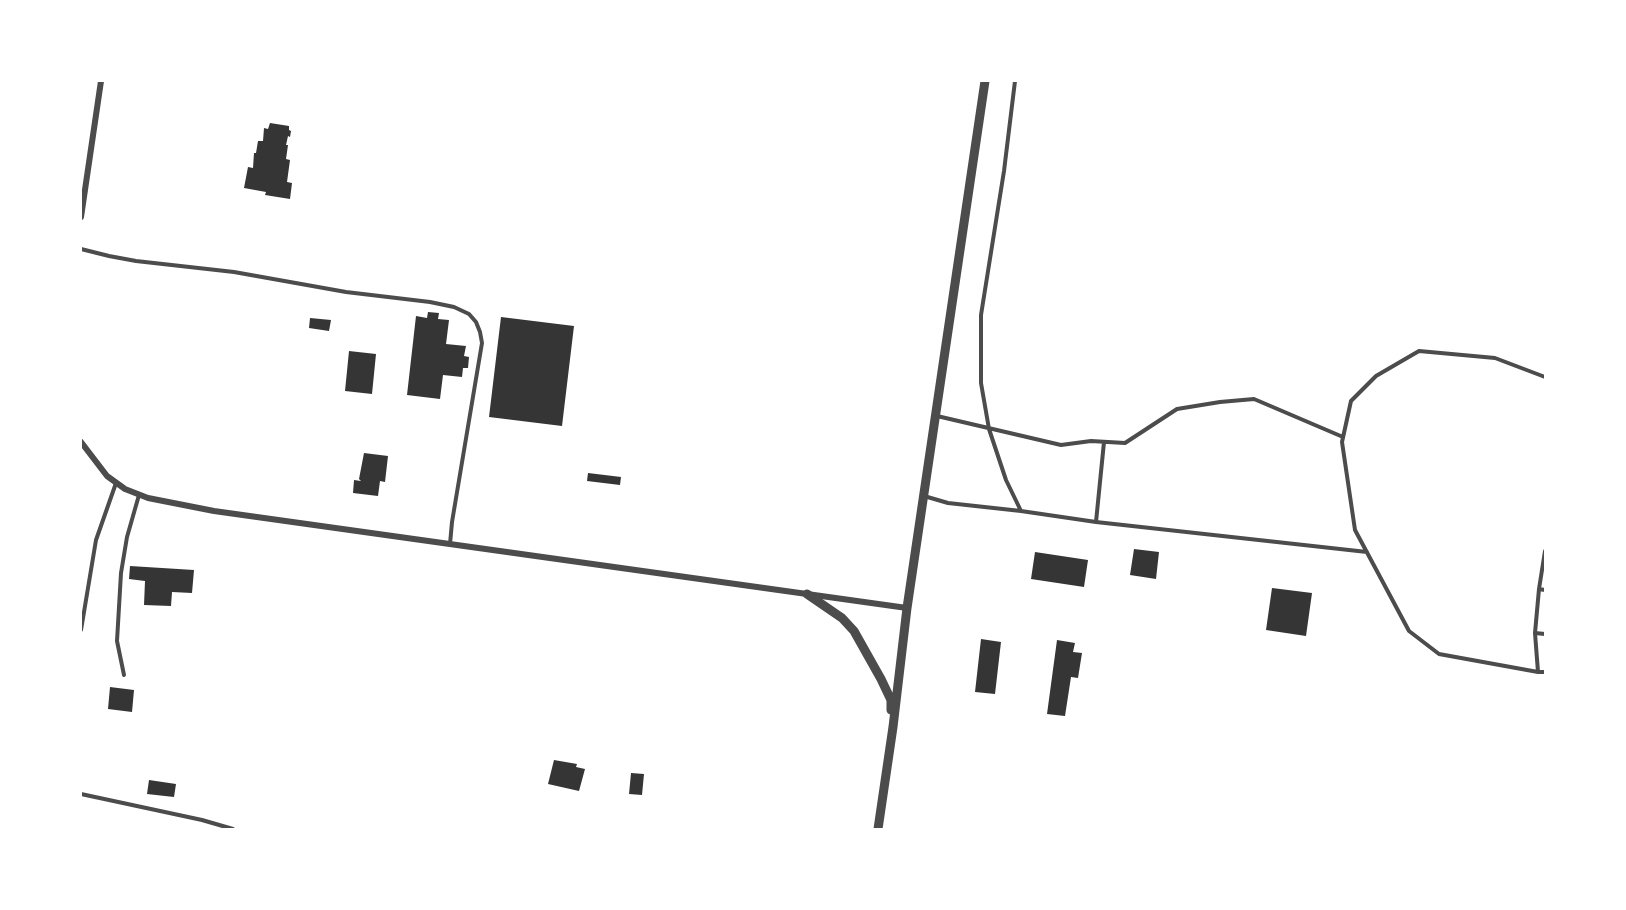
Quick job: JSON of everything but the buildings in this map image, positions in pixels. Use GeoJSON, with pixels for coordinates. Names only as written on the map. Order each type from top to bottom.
{"type":"FeatureCollection","features":[{"type":"Feature","properties":{"kind":"street"},"geometry":{"type":"LineString","coordinates":[[81,217],[101,81]]}},
{"type":"Feature","properties":{"kind":"street"},"geometry":{"type":"LineString","coordinates":[[878,829],[907,608],[985,81]]}},
{"type":"Feature","properties":{"kind":"street"},"geometry":{"type":"LineString","coordinates":[[81,442],[107,476],[125,489],[148,498],[214,512],[907,608]]}},
{"type":"Feature","properties":{"kind":"street"},"geometry":{"type":"LineString","coordinates":[[807,594],[842,618],[859,640],[891,700],[893,727]]}},
{"type":"Feature","properties":{"kind":"lane"},"geometry":{"type":"LineString","coordinates":[[1015,81],[1004,171],[981,315],[981,383],[988,429],[1006,480],[1022,511]]}},
{"type":"Feature","properties":{"kind":"lane"},"geometry":{"type":"LineString","coordinates":[[81,249],[136,261],[234,272],[346,292],[438,304],[454,307],[469,314],[476,322],[482,343],[465,438],[450,544]]}},
{"type":"Feature","properties":{"kind":"lane"},"geometry":{"type":"LineString","coordinates":[[1545,377],[1494,358],[1419,351],[1376,376],[1351,401],[1342,442],[1355,530],[1409,631],[1439,654],[1545,672]]}},
{"type":"Feature","properties":{"kind":"lane"},"geometry":{"type":"LineString","coordinates":[[936,416],[1061,445],[1091,441],[1125,442],[1177,409],[1254,399],[1343,437]]}},
{"type":"Feature","properties":{"kind":"lane"},"geometry":{"type":"LineString","coordinates":[[1096,522],[1104,442]]}},
{"type":"Feature","properties":{"kind":"lane"},"geometry":{"type":"LineString","coordinates":[[81,630],[96,540],[116,483]]}},
{"type":"Feature","properties":{"kind":"lane"},"geometry":{"type":"LineString","coordinates":[[124,675],[117,642],[121,573],[127,537],[139,494]]}},
{"type":"Feature","properties":{"kind":"lane"},"geometry":{"type":"LineString","coordinates":[[924,495],[948,503],[1367,552]]}},
{"type":"Feature","properties":{"kind":"lane"},"geometry":{"type":"LineString","coordinates":[[1538,672],[1535,633],[1545,551]]}},
{"type":"Feature","properties":{"kind":"lane"},"geometry":{"type":"LineString","coordinates":[[1539,589],[1545,590]]}},
{"type":"Feature","properties":{"kind":"lane"},"geometry":{"type":"LineString","coordinates":[[1535,633],[1545,634]]}},
{"type":"Feature","properties":{"kind":"lane"},"geometry":{"type":"LineString","coordinates":[[81,794],[202,820],[233,829]]}}]}
